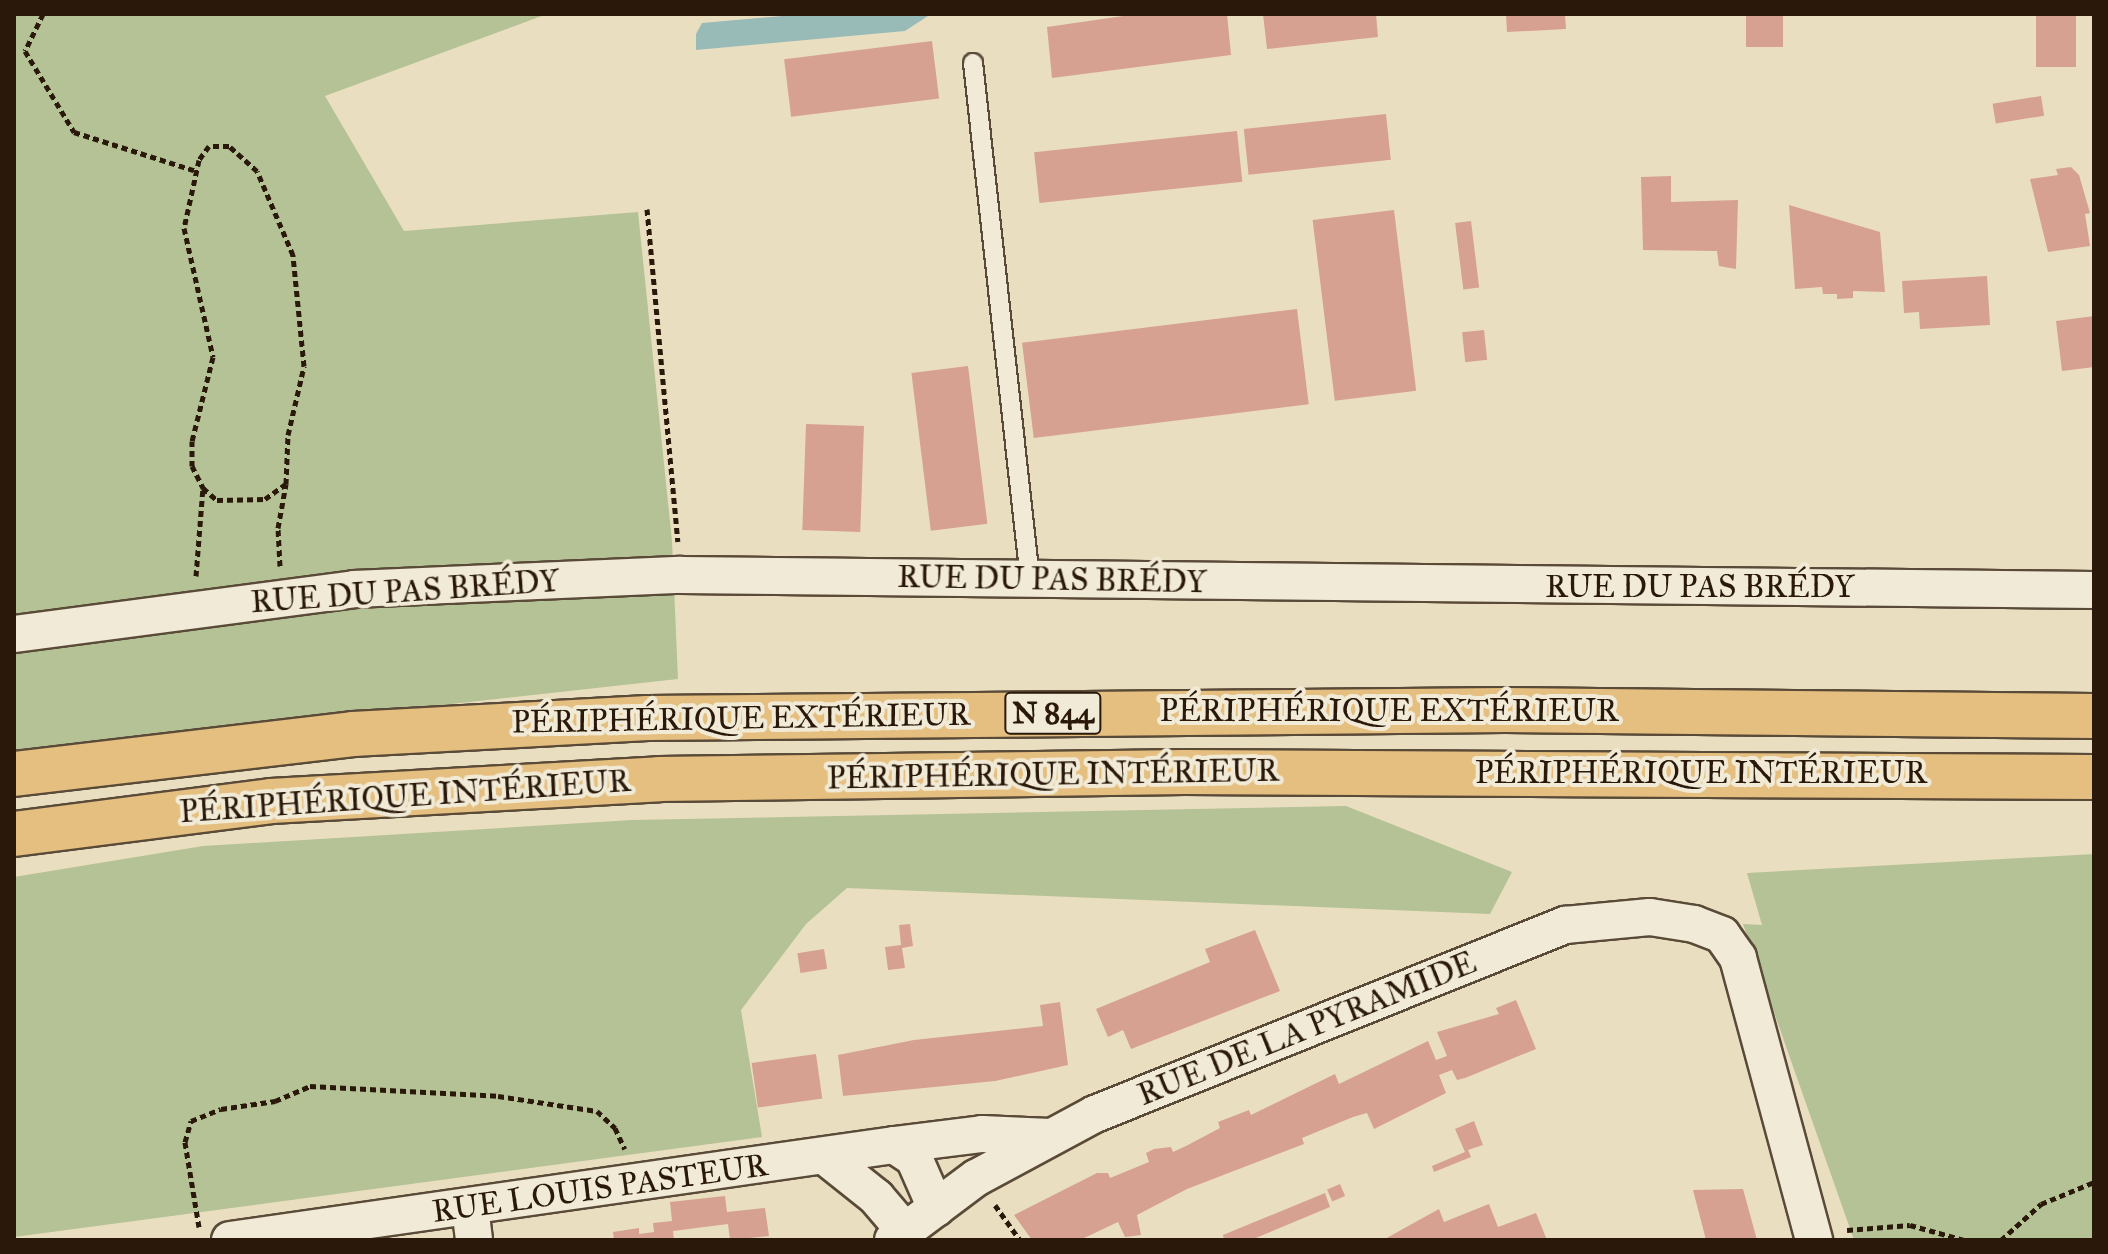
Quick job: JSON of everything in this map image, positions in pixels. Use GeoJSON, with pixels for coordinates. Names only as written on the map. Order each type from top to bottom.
{"type":"FeatureCollection","features":[{"type":"Feature","properties":{"kind":"highway","name":"PÉRIPHÉRIQUE EXTÉRIEUR"},"geometry":{"type":"LineString","coordinates":[[14,774],[353,734],[648,718],[1489,710],[2094,716]]}},
{"type":"Feature","properties":{"kind":"highway","name":"PÉRIPHÉRIQUE INTÉRIEUR"},"geometry":{"type":"LineString","coordinates":[[14,834],[299,799],[659,779],[1185,772],[2094,777]]}},
{"type":"Feature","properties":{"kind":"street","name":"RUE DU PAS BRÉDY"},"geometry":{"type":"LineString","coordinates":[[14,634],[354,589],[681,575],[2094,590]]}},
{"type":"Feature","properties":{"kind":"street","name":"RUE DE LA PYRAMIDE"},"geometry":{"type":"LineString","coordinates":[[899,1236],[976,1178],[1095,1114],[1565,925],[1650,917],[1694,924],[1722,935],[1738,958],[1814,1240]]}},
{"type":"Feature","properties":{"kind":"street","name":"RUE LOUIS PASTEUR"},"geometry":{"type":"LineString","coordinates":[[230,1240],[472,1223],[634,1184],[827,1158],[894,1145],[982,1134],[1052,1137]]}},
{"type":"Feature","properties":{"kind":"street"},"geometry":{"type":"LineString","coordinates":[[894,1145],[914,1158],[936,1208]]}},
{"type":"Feature","properties":{"kind":"street"},"geometry":{"type":"LineString","coordinates":[[827,1158],[852,1174],[899,1236]]}},
{"type":"Feature","properties":{"kind":"lane"},"geometry":{"type":"LineString","coordinates":[[973,63],[1030,579]]}},
{"type":"Feature","properties":{"kind":"path"},"geometry":{"type":"LineString","coordinates":[[43,14],[25,51],[74,132],[196,171]]}},
{"type":"Feature","properties":{"kind":"path"},"geometry":{"type":"LineString","coordinates":[[279,599],[278,528],[286,484],[288,435],[304,366],[293,255],[272,201],[244,155],[229,146],[209,146],[196,171],[184,228],[213,357],[192,441],[192,466],[203,488],[217,500],[265,499],[286,484]]}},
{"type":"Feature","properties":{"kind":"path"},"geometry":{"type":"LineString","coordinates":[[647,209],[681,575]]}},
{"type":"Feature","properties":{"kind":"path"},"geometry":{"type":"LineString","coordinates":[[194,609],[203,488]]}},
{"type":"Feature","properties":{"kind":"path"},"geometry":{"type":"LineString","coordinates":[[201,1240],[185,1142],[191,1121],[221,1109],[275,1101],[310,1086],[498,1096],[597,1111],[615,1128],[625,1148],[634,1184]]}},
{"type":"Feature","properties":{"kind":"path"},"geometry":{"type":"LineString","coordinates":[[2001,1240],[2041,1204],[2094,1182]]}},
{"type":"Feature","properties":{"kind":"path"},"geometry":{"type":"LineString","coordinates":[[1814,1240],[1840,1231],[1910,1225],[1964,1240]]}},
{"type":"Feature","properties":{"kind":"green space"},"geometry":{"type":"Polygon","coordinates":[[[14,14],[547,14],[325,96],[404,231],[638,212],[672,541],[678,679],[55,748],[14,757],[14,14]]]}},
{"type":"Feature","properties":{"kind":"green space"},"geometry":{"type":"Polygon","coordinates":[[[1346,806],[1512,872],[1490,914],[847,888],[806,924],[741,1010],[762,1137],[14,1237],[14,877],[203,846],[632,820],[1346,806]]]}},
{"type":"Feature","properties":{"kind":"green space"},"geometry":{"type":"Polygon","coordinates":[[[2094,854],[2094,1240],[1854,1240],[1743,924],[1762,925],[1747,873],[2094,854]]]}},
{"type":"Feature","properties":{"kind":"water"},"geometry":{"type":"Polygon","coordinates":[[[805,14],[931,14],[905,31],[696,50],[696,34],[702,23],[805,14]]]}},
{"type":"Feature","properties":{"kind":"building"},"geometry":{"type":"Polygon","coordinates":[[[1137,14],[1227,14],[1231,55],[1052,78],[1047,27],[1137,14]]]}},
{"type":"Feature","properties":{"kind":"building"},"geometry":{"type":"Polygon","coordinates":[[[1263,14],[1376,14],[1378,37],[1267,49],[1263,14]]]}},
{"type":"Feature","properties":{"kind":"building"},"geometry":{"type":"Polygon","coordinates":[[[1506,14],[1565,14],[1566,29],[1507,32],[1506,14]]]}},
{"type":"Feature","properties":{"kind":"building"},"geometry":{"type":"Polygon","coordinates":[[[1746,14],[1783,14],[1783,47],[1746,47],[1746,14]]]}},
{"type":"Feature","properties":{"kind":"building"},"geometry":{"type":"Polygon","coordinates":[[[2036,14],[2076,14],[2076,67],[2036,67],[2036,14]]]}},
{"type":"Feature","properties":{"kind":"building"},"geometry":{"type":"Polygon","coordinates":[[[932,41],[939,99],[791,117],[784,59],[932,41]]]}},
{"type":"Feature","properties":{"kind":"building"},"geometry":{"type":"Polygon","coordinates":[[[2041,96],[2044,116],[1996,123],[1993,104],[2041,96]]]}},
{"type":"Feature","properties":{"kind":"building"},"geometry":{"type":"Polygon","coordinates":[[[1386,114],[1391,160],[1249,175],[1244,129],[1386,114]]]}},
{"type":"Feature","properties":{"kind":"building"},"geometry":{"type":"Polygon","coordinates":[[[1237,131],[1242,182],[1039,203],[1034,152],[1237,131]]]}},
{"type":"Feature","properties":{"kind":"building"},"geometry":{"type":"Polygon","coordinates":[[[2071,167],[2079,175],[2090,213],[2085,214],[2090,246],[2048,252],[2030,179],[2058,175],[2056,169],[2071,167]]]}},
{"type":"Feature","properties":{"kind":"building"},"geometry":{"type":"Polygon","coordinates":[[[1671,176],[1671,202],[1738,200],[1736,269],[1719,266],[1717,251],[1643,250],[1641,177],[1671,176]]]}},
{"type":"Feature","properties":{"kind":"building"},"geometry":{"type":"Polygon","coordinates":[[[1789,205],[1880,232],[1885,292],[1853,291],[1853,298],[1837,299],[1837,294],[1823,294],[1822,287],[1795,289],[1789,205]]]}},
{"type":"Feature","properties":{"kind":"building"},"geometry":{"type":"Polygon","coordinates":[[[1394,210],[1416,391],[1335,401],[1313,220],[1394,210]]]}},
{"type":"Feature","properties":{"kind":"building"},"geometry":{"type":"Polygon","coordinates":[[[1471,221],[1479,288],[1463,289],[1455,223],[1471,221]]]}},
{"type":"Feature","properties":{"kind":"building"},"geometry":{"type":"Polygon","coordinates":[[[1987,276],[1990,325],[1920,329],[1919,312],[1904,313],[1902,281],[1987,276]]]}},
{"type":"Feature","properties":{"kind":"building"},"geometry":{"type":"Polygon","coordinates":[[[1297,309],[1309,404],[1034,438],[1022,343],[1297,309]]]}},
{"type":"Feature","properties":{"kind":"building"},"geometry":{"type":"Polygon","coordinates":[[[2094,316],[2094,367],[2062,371],[2056,321],[2094,316]]]}},
{"type":"Feature","properties":{"kind":"building"},"geometry":{"type":"Polygon","coordinates":[[[1484,330],[1487,360],[1465,362],[1462,332],[1484,330]]]}},
{"type":"Feature","properties":{"kind":"building"},"geometry":{"type":"Polygon","coordinates":[[[968,366],[987,524],[931,531],[911,373],[968,366]]]}},
{"type":"Feature","properties":{"kind":"building"},"geometry":{"type":"Polygon","coordinates":[[[806,424],[864,426],[860,532],[802,530],[806,424]]]}},
{"type":"Feature","properties":{"kind":"building"},"geometry":{"type":"Polygon","coordinates":[[[910,924],[913,946],[902,948],[905,968],[888,970],[885,947],[901,945],[899,925],[910,924]]]}},
{"type":"Feature","properties":{"kind":"building"},"geometry":{"type":"Polygon","coordinates":[[[1255,930],[1280,991],[1131,1049],[1123,1030],[1108,1037],[1096,1009],[1210,962],[1205,949],[1255,930]]]}},
{"type":"Feature","properties":{"kind":"building"},"geometry":{"type":"Polygon","coordinates":[[[824,949],[827,969],[800,973],[797,953],[824,949]]]}},
{"type":"Feature","properties":{"kind":"building"},"geometry":{"type":"Polygon","coordinates":[[[1516,1000],[1536,1049],[1465,1078],[1457,1080],[1452,1070],[1439,1075],[1446,1093],[1374,1129],[1367,1113],[1353,1117],[1302,1138],[1304,1144],[1187,1189],[1137,1215],[1141,1235],[1125,1237],[1118,1222],[1080,1240],[1032,1240],[1014,1215],[1097,1173],[1108,1173],[1110,1178],[1149,1162],[1146,1153],[1154,1149],[1171,1147],[1173,1152],[1220,1128],[1218,1122],[1249,1110],[1251,1115],[1335,1074],[1339,1084],[1428,1041],[1436,1060],[1447,1056],[1437,1032],[1499,1014],[1496,1008],[1516,1000]]]}},
{"type":"Feature","properties":{"kind":"building"},"geometry":{"type":"Polygon","coordinates":[[[1060,1002],[1068,1065],[995,1081],[843,1096],[838,1055],[914,1040],[1043,1026],[1040,1005],[1060,1002]]]}},
{"type":"Feature","properties":{"kind":"building"},"geometry":{"type":"Polygon","coordinates":[[[816,1054],[822,1099],[758,1108],[752,1063],[816,1054]]]}},
{"type":"Feature","properties":{"kind":"building"},"geometry":{"type":"Polygon","coordinates":[[[1474,1121],[1483,1145],[1468,1150],[1471,1157],[1434,1172],[1432,1166],[1465,1152],[1455,1129],[1474,1121]]]}},
{"type":"Feature","properties":{"kind":"building"},"geometry":{"type":"Polygon","coordinates":[[[1340,1184],[1345,1196],[1332,1201],[1327,1189],[1340,1184]]]}},
{"type":"Feature","properties":{"kind":"building"},"geometry":{"type":"Polygon","coordinates":[[[1743,1189],[1757,1240],[1706,1240],[1693,1190],[1743,1189]]]}},
{"type":"Feature","properties":{"kind":"building"},"geometry":{"type":"Polygon","coordinates":[[[1325,1193],[1330,1207],[1251,1240],[1224,1240],[1223,1235],[1325,1193]]]}},
{"type":"Feature","properties":{"kind":"building"},"geometry":{"type":"Polygon","coordinates":[[[725,1196],[727,1212],[765,1208],[769,1236],[730,1240],[728,1224],[673,1231],[674,1240],[614,1240],[613,1232],[639,1228],[639,1234],[654,1232],[653,1223],[672,1221],[670,1202],[725,1196]]]}},
{"type":"Feature","properties":{"kind":"building"},"geometry":{"type":"Polygon","coordinates":[[[1489,1204],[1498,1227],[1536,1213],[1547,1240],[1383,1240],[1439,1209],[1444,1222],[1489,1204]]]}}]}
